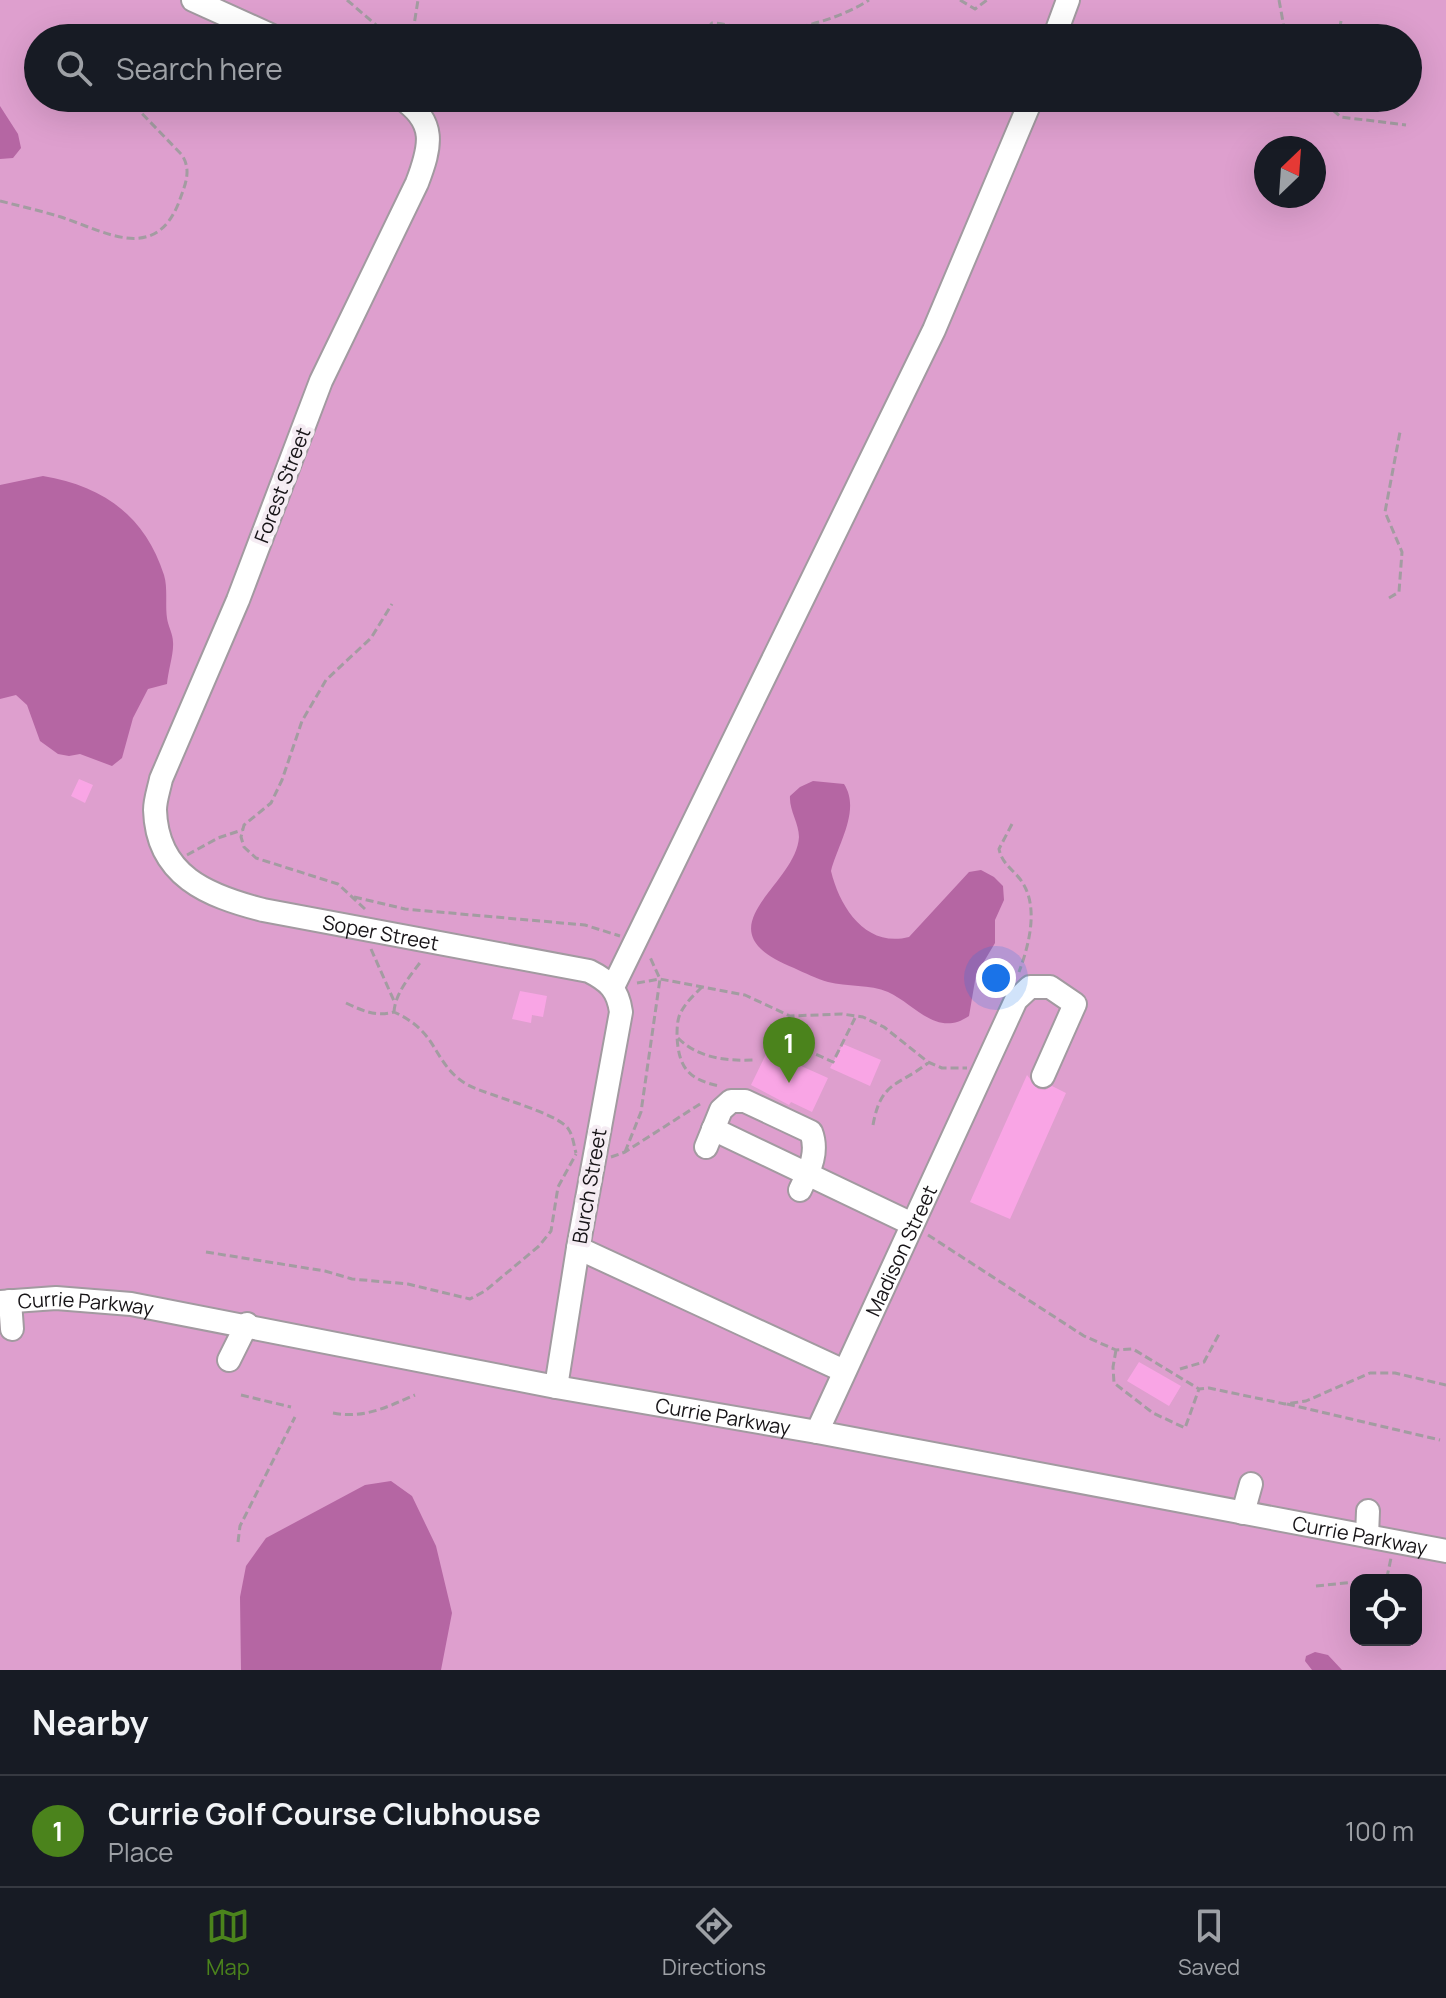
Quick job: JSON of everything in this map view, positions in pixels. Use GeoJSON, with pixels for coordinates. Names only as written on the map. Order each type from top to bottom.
{"type":"FeatureCollection","features":[{"type":"Feature","properties":{"kind":"street"},"geometry":{"type":"LineString","coordinates":[[193,0],[246,24]]}},
{"type":"Feature","properties":{"kind":"street"},"geometry":{"type":"LineString","coordinates":[[1059,24],[1068,0]]}},
{"type":"Feature","properties":{"kind":"street","name":"Forest Street"},"geometry":{"type":"LineString","coordinates":[[168,858],[155,808],[161,779],[238,600],[321,381],[428,155],[427,123],[417,112]]}},
{"type":"Feature","properties":{"kind":"street"},"geometry":{"type":"LineString","coordinates":[[613,987],[934,330],[1026,112]]}},
{"type":"Feature","properties":{"kind":"street","name":"Soper Street"},"geometry":{"type":"LineString","coordinates":[[168,858],[191,883],[225,900],[263,910],[363,918],[438,942],[589,971],[604,978],[613,987]]}},
{"type":"Feature","properties":{"kind":"street","name":"Burch Street"},"geometry":{"type":"LineString","coordinates":[[556,1387],[578,1248],[585,1156],[621,1012],[613,987]]}},
{"type":"Feature","properties":{"kind":"street","name":"Madison Street"},"geometry":{"type":"LineString","coordinates":[[817,1432],[912,1224],[973,1066],[1016,1000],[1030,987],[1050,987],[1075,1004],[1043,1076]]}},
{"type":"Feature","properties":{"kind":"street"},"geometry":{"type":"LineString","coordinates":[[804,1182],[816,1143],[811,1132],[745,1101],[731,1101],[721,1110],[709,1138],[849,1204],[912,1224]]}},
{"type":"Feature","properties":{"kind":"street"},"geometry":{"type":"LineString","coordinates":[[578,1248],[649,1269],[790,1334],[844,1371]]}},
{"type":"Feature","properties":{"kind":"street","name":"Currie Parkway"},"geometry":{"type":"LineString","coordinates":[[5,1302],[93,1299],[247,1324],[556,1387],[817,1432],[1446,1551]]}},
{"type":"Feature","properties":{"kind":"street"},"geometry":{"type":"LineString","coordinates":[[5,1302],[12,1329]]}},
{"type":"Feature","properties":{"kind":"street"},"geometry":{"type":"LineString","coordinates":[[229,1360],[247,1324]]}},
{"type":"Feature","properties":{"kind":"street"},"geometry":{"type":"LineString","coordinates":[[1243,1513],[1251,1484]]}},
{"type":"Feature","properties":{"kind":"street"},"geometry":{"type":"LineString","coordinates":[[1367,1536],[1368,1511]]}},
{"type":"Feature","properties":{"kind":"path"},"geometry":{"type":"LineString","coordinates":[[347,0],[375,24]]}},
{"type":"Feature","properties":{"kind":"path"},"geometry":{"type":"LineString","coordinates":[[414,24],[418,0]]}},
{"type":"Feature","properties":{"kind":"path"},"geometry":{"type":"LineString","coordinates":[[808,24],[826,21],[869,0]]}},
{"type":"Feature","properties":{"kind":"path"},"geometry":{"type":"LineString","coordinates":[[960,0],[975,9],[987,0]]}},
{"type":"Feature","properties":{"kind":"path"},"geometry":{"type":"LineString","coordinates":[[1279,0],[1283,24]]}},
{"type":"Feature","properties":{"kind":"path"},"geometry":{"type":"LineString","coordinates":[[0,201],[61,217],[113,237],[136,239],[153,233],[165,225],[174,213],[187,179],[188,164],[141,112]]}},
{"type":"Feature","properties":{"kind":"path"},"geometry":{"type":"LineString","coordinates":[[1335,112],[1341,117],[1406,125]]}},
{"type":"Feature","properties":{"kind":"path"},"geometry":{"type":"LineString","coordinates":[[1389,598],[1399,592],[1402,552],[1385,512],[1400,432]]}},
{"type":"Feature","properties":{"kind":"path"},"geometry":{"type":"LineString","coordinates":[[392,604],[371,638],[326,680],[302,721],[271,803],[244,825],[241,837],[244,847],[256,858],[338,884],[354,897],[405,909],[585,925],[606,930],[645,948],[660,979],[641,1112],[625,1152]]}},
{"type":"Feature","properties":{"kind":"path"},"geometry":{"type":"LineString","coordinates":[[1012,824],[999,849],[1001,860],[1029,892],[1031,910],[1028,948],[1018,975]]}},
{"type":"Feature","properties":{"kind":"path"},"geometry":{"type":"LineString","coordinates":[[168,858],[243,830]]}},
{"type":"Feature","properties":{"kind":"path"},"geometry":{"type":"LineString","coordinates":[[354,897],[394,1003],[394,1012]]}},
{"type":"Feature","properties":{"kind":"path"},"geometry":{"type":"LineString","coordinates":[[394,1003],[404,985],[438,942]]}},
{"type":"Feature","properties":{"kind":"path"},"geometry":{"type":"LineString","coordinates":[[613,987],[660,979],[745,995],[790,1016],[856,1016],[884,1027],[928,1062],[942,1068],[973,1066]]}},
{"type":"Feature","properties":{"kind":"path"},"geometry":{"type":"LineString","coordinates":[[702,987],[680,1013],[677,1037],[679,1055],[684,1068],[694,1077],[720,1087]]}},
{"type":"Feature","properties":{"kind":"path"},"geometry":{"type":"LineString","coordinates":[[346,1003],[382,1015],[394,1012],[421,1030],[451,1073],[465,1083],[560,1120],[569,1128],[585,1156]]}},
{"type":"Feature","properties":{"kind":"path"},"geometry":{"type":"LineString","coordinates":[[790,1016],[784,1040],[833,1062],[856,1016]]}},
{"type":"Feature","properties":{"kind":"path"},"geometry":{"type":"LineString","coordinates":[[677,1037],[700,1054],[721,1059],[753,1060]]}},
{"type":"Feature","properties":{"kind":"path"},"geometry":{"type":"LineString","coordinates":[[873,1125],[883,1093],[928,1062]]}},
{"type":"Feature","properties":{"kind":"path"},"geometry":{"type":"LineString","coordinates":[[585,1156],[617,1157],[703,1102]]}},
{"type":"Feature","properties":{"kind":"path"},"geometry":{"type":"LineString","coordinates":[[206,1252],[325,1271],[352,1279],[408,1284],[470,1299],[485,1291],[539,1246],[551,1231],[558,1187],[585,1156]]}},
{"type":"Feature","properties":{"kind":"path"},"geometry":{"type":"LineString","coordinates":[[912,1224],[1084,1336],[1116,1350],[1133,1349],[1199,1389],[1209,1388],[1285,1404],[1440,1440]]}},
{"type":"Feature","properties":{"kind":"path"},"geometry":{"type":"LineString","coordinates":[[1180,1369],[1204,1362],[1219,1334]]}},
{"type":"Feature","properties":{"kind":"path"},"geometry":{"type":"LineString","coordinates":[[1116,1350],[1114,1383],[1153,1413],[1171,1422],[1185,1428],[1199,1389]]}},
{"type":"Feature","properties":{"kind":"path"},"geometry":{"type":"LineString","coordinates":[[1285,1404],[1306,1401],[1370,1373],[1395,1373],[1446,1385]]}},
{"type":"Feature","properties":{"kind":"path"},"geometry":{"type":"LineString","coordinates":[[241,1395],[291,1407]]}},
{"type":"Feature","properties":{"kind":"path"},"geometry":{"type":"LineString","coordinates":[[333,1413],[351,1417],[369,1414],[415,1395]]}},
{"type":"Feature","properties":{"kind":"path"},"geometry":{"type":"LineString","coordinates":[[238,1542],[240,1526],[295,1417]]}},
{"type":"Feature","properties":{"kind":"path"},"geometry":{"type":"LineString","coordinates":[[1388,1574],[1392,1552]]}},
{"type":"Feature","properties":{"kind":"path"},"geometry":{"type":"LineString","coordinates":[[1316,1586],[1350,1583]]}},
{"type":"Feature","properties":{"kind":"shaded area"},"geometry":{"type":"Polygon","coordinates":[[[0,0],[1446,0],[1446,1670],[0,1670],[0,0]]]}},
{"type":"Feature","properties":{"kind":"shaded area"},"geometry":{"type":"Polygon","coordinates":[[[0,106],[18,134],[21,148],[13,158],[0,159],[0,106]]]}},
{"type":"Feature","properties":{"kind":"shaded area"},"geometry":{"type":"Polygon","coordinates":[[[43,476],[84,487],[118,507],[145,536],[156,554],[165,580],[167,618],[173,642],[167,684],[148,689],[133,718],[122,758],[112,766],[80,754],[58,754],[40,741],[27,705],[16,695],[0,699],[0,485],[43,476]]]}},
{"type":"Feature","properties":{"kind":"shaded area"},"geometry":{"type":"Polygon","coordinates":[[[813,781],[844,784],[849,794],[849,816],[831,871],[848,911],[868,931],[880,937],[909,937],[969,872],[981,870],[1003,886],[1004,900],[995,920],[995,943],[976,975],[969,1016],[957,1022],[937,1022],[888,992],[828,982],[807,974],[766,953],[753,938],[752,923],[759,907],[794,855],[799,837],[790,796],[813,781]]]}},
{"type":"Feature","properties":{"kind":"shaded area"},"geometry":{"type":"Polygon","coordinates":[[[391,1481],[412,1496],[436,1546],[452,1613],[441,1670],[241,1670],[240,1597],[246,1566],[266,1538],[365,1485],[391,1481]]]}},
{"type":"Feature","properties":{"kind":"shaded area"},"geometry":{"type":"Polygon","coordinates":[[[1315,1652],[1328,1655],[1342,1670],[1312,1670],[1305,1661],[1306,1656],[1315,1652]]]}},
{"type":"Feature","properties":{"kind":"building"},"geometry":{"type":"Polygon","coordinates":[[[79,779],[93,785],[85,803],[71,796],[79,779]]]}},
{"type":"Feature","properties":{"kind":"building"},"geometry":{"type":"Polygon","coordinates":[[[520,991],[547,996],[543,1017],[532,1015],[531,1023],[512,1019],[520,991]]]}},
{"type":"Feature","properties":{"kind":"building"},"geometry":{"type":"Polygon","coordinates":[[[843,1044],[881,1060],[870,1086],[830,1068],[843,1044]]]}},
{"type":"Feature","properties":{"kind":"building"},"geometry":{"type":"Polygon","coordinates":[[[766,1054],[780,1060],[781,1057],[828,1078],[812,1112],[791,1102],[789,1105],[751,1085],[766,1054]]]}},
{"type":"Feature","properties":{"kind":"building"},"geometry":{"type":"Polygon","coordinates":[[[1027,1075],[1038,1089],[1045,1090],[1052,1086],[1066,1093],[1010,1219],[970,1202],[1027,1075]]]}},
{"type":"Feature","properties":{"kind":"building"},"geometry":{"type":"Polygon","coordinates":[[[1139,1362],[1181,1386],[1169,1406],[1127,1381],[1139,1362]]]}},
{"type":"Feature","properties":{"kind":"place","name":"Currie Golf Course Clubhouse"},"geometry":{"type":"Point","coordinates":[789,1083]}}]}
